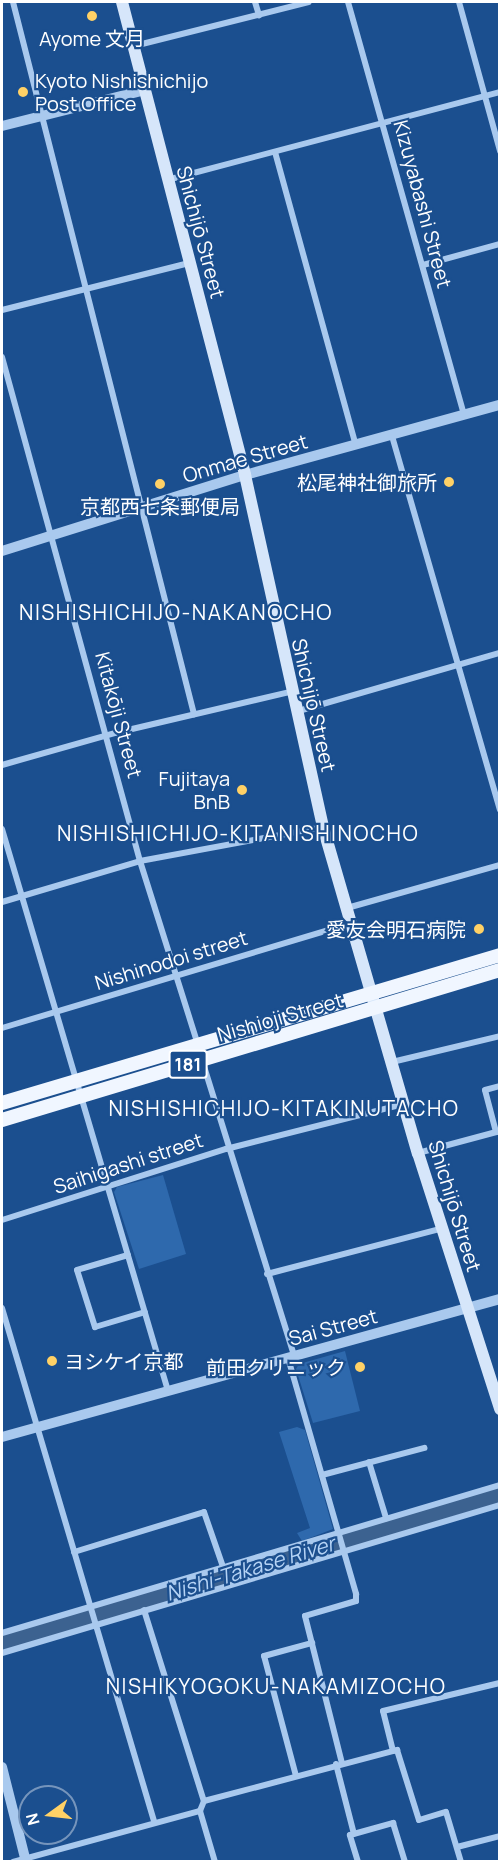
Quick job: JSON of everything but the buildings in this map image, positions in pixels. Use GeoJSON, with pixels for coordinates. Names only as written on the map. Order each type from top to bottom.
{"type":"FeatureCollection","features":[{"type":"Feature","properties":{"kind":"main road","name":"Shichijō Street"},"geometry":{"type":"LineString","coordinates":[[122,2],[245,475],[290,692],[324,827],[418,1153],[443,1228],[466,1309],[500,1409]]}},
{"type":"Feature","properties":{"kind":"main road","name":"Nishioji Street"},"geometry":{"type":"LineString","coordinates":[[2,1103],[500,955]]}},
{"type":"Feature","properties":{"kind":"main road","name":"Nishioji Street"},"geometry":{"type":"LineString","coordinates":[[2,1120],[500,970]]}},
{"type":"Feature","properties":{"kind":"street"},"geometry":{"type":"LineString","coordinates":[[13,2],[144,507],[194,714]]}},
{"type":"Feature","properties":{"kind":"street"},"geometry":{"type":"LineString","coordinates":[[255,2],[259,15]]}},
{"type":"Feature","properties":{"kind":"street"},"geometry":{"type":"LineString","coordinates":[[134,46],[309,2]]}},
{"type":"Feature","properties":{"kind":"street","name":"Kizuyabashi Street"},"geometry":{"type":"LineString","coordinates":[[348,2],[464,415]]}},
{"type":"Feature","properties":{"kind":"street"},"geometry":{"type":"LineString","coordinates":[[459,2],[500,151]]}},
{"type":"Feature","properties":{"kind":"street"},"geometry":{"type":"LineString","coordinates":[[2,126],[145,90]]}},
{"type":"Feature","properties":{"kind":"street"},"geometry":{"type":"LineString","coordinates":[[167,180],[500,92]]}},
{"type":"Feature","properties":{"kind":"street"},"geometry":{"type":"LineString","coordinates":[[275,152],[356,446]]}},
{"type":"Feature","properties":{"kind":"street"},"geometry":{"type":"LineString","coordinates":[[423,265],[500,244]]}},
{"type":"Feature","properties":{"kind":"street"},"geometry":{"type":"LineString","coordinates":[[2,310],[189,263]]}},
{"type":"Feature","properties":{"kind":"street","name":"Kitakōji Street"},"geometry":{"type":"LineString","coordinates":[[2,357],[140,861],[198,1045]]}},
{"type":"Feature","properties":{"kind":"street","name":"Onmae Street"},"geometry":{"type":"LineString","coordinates":[[2,551],[245,475],[500,405]]}},
{"type":"Feature","properties":{"kind":"street"},"geometry":{"type":"LineString","coordinates":[[392,435],[500,810]]}},
{"type":"Feature","properties":{"kind":"street"},"geometry":{"type":"LineString","coordinates":[[295,712],[500,653]]}},
{"type":"Feature","properties":{"kind":"street"},"geometry":{"type":"LineString","coordinates":[[2,765],[107,736],[290,692]]}},
{"type":"Feature","properties":{"kind":"street"},"geometry":{"type":"LineString","coordinates":[[2,902],[140,861],[324,827]]}},
{"type":"Feature","properties":{"kind":"street"},"geometry":{"type":"LineString","coordinates":[[2,829],[168,1390]]}},
{"type":"Feature","properties":{"kind":"street"},"geometry":{"type":"LineString","coordinates":[[347,908],[500,865]]}},
{"type":"Feature","properties":{"kind":"street","name":"Nishinodoi street"},"geometry":{"type":"LineString","coordinates":[[2,1028],[351,923]]}},
{"type":"Feature","properties":{"kind":"street"},"geometry":{"type":"LineString","coordinates":[[392,1062],[500,1036]]}},
{"type":"Feature","properties":{"kind":"street"},"geometry":{"type":"LineString","coordinates":[[202,1059],[226,1149],[267,1274],[291,1357],[345,1551],[356,1601],[305,1616],[354,1834]]}},
{"type":"Feature","properties":{"kind":"street"},"geometry":{"type":"LineString","coordinates":[[418,1153],[498,1132],[485,1090],[500,1086]]}},
{"type":"Feature","properties":{"kind":"street","name":"Saihigashi street"},"geometry":{"type":"LineString","coordinates":[[2,1220],[226,1149],[404,1104]]}},
{"type":"Feature","properties":{"kind":"street"},"geometry":{"type":"LineString","coordinates":[[267,1274],[443,1228]]}},
{"type":"Feature","properties":{"kind":"street"},"geometry":{"type":"LineString","coordinates":[[128,1255],[77,1270],[95,1327],[145,1312]]}},
{"type":"Feature","properties":{"kind":"street","name":"Sai Street"},"geometry":{"type":"LineString","coordinates":[[2,1437],[500,1299]]}},
{"type":"Feature","properties":{"kind":"street"},"geometry":{"type":"LineString","coordinates":[[2,1308],[153,1821]]}},
{"type":"Feature","properties":{"kind":"street"},"geometry":{"type":"LineString","coordinates":[[322,1475],[424,1448]]}},
{"type":"Feature","properties":{"kind":"street"},"geometry":{"type":"LineString","coordinates":[[369,1462],[386,1518]]}},
{"type":"Feature","properties":{"kind":"street"},"geometry":{"type":"LineString","coordinates":[[2,1633],[500,1485]]}},
{"type":"Feature","properties":{"kind":"street"},"geometry":{"type":"LineString","coordinates":[[2,1653],[500,1504]]}},
{"type":"Feature","properties":{"kind":"street"},"geometry":{"type":"LineString","coordinates":[[74,1552],[204,1512],[223,1567]]}},
{"type":"Feature","properties":{"kind":"street"},"geometry":{"type":"LineString","coordinates":[[144,1610],[204,1801],[200,1811],[215,1862]]}},
{"type":"Feature","properties":{"kind":"street"},"geometry":{"type":"LineString","coordinates":[[296,1776],[264,1656],[312,1643]]}},
{"type":"Feature","properties":{"kind":"street"},"geometry":{"type":"LineString","coordinates":[[393,1751],[383,1711],[500,1683]]}},
{"type":"Feature","properties":{"kind":"street"},"geometry":{"type":"LineString","coordinates":[[204,1801],[398,1750],[419,1820],[446,1812],[461,1862]]}},
{"type":"Feature","properties":{"kind":"street"},"geometry":{"type":"LineString","coordinates":[[2,1767],[26,1860]]}},
{"type":"Feature","properties":{"kind":"street"},"geometry":{"type":"LineString","coordinates":[[12,1862],[26,1860],[153,1821],[200,1811]]}},
{"type":"Feature","properties":{"kind":"street"},"geometry":{"type":"LineString","coordinates":[[357,1862],[350,1835],[393,1823],[405,1862]]}},
{"type":"Feature","properties":{"kind":"street"},"geometry":{"type":"LineString","coordinates":[[457,1847],[500,1836]]}},
{"type":"Feature","properties":{"kind":"shaded area"},"geometry":{"type":"Polygon","coordinates":[[[163,1175],[186,1254],[139,1269],[114,1192],[117,1187],[163,1175]]]}},
{"type":"Feature","properties":{"kind":"shaded area"},"geometry":{"type":"Polygon","coordinates":[[[345,1351],[360,1411],[313,1423],[296,1369],[299,1364],[345,1351]]]}},
{"type":"Feature","properties":{"kind":"shaded area"},"geometry":{"type":"Polygon","coordinates":[[[297,1427],[305,1430],[333,1529],[302,1541],[297,1533],[310,1528],[279,1432],[297,1427]]]}},
{"type":"Feature","properties":{"kind":"waterway","name":"Nishi-Takase River"},"geometry":{"type":"LineString","coordinates":[[2,1642],[500,1493]]}},
{"type":"Feature","properties":{"kind":"place","name":"Ayome 文月"},"geometry":{"type":"Point","coordinates":[92,16]}},
{"type":"Feature","properties":{"kind":"place","name":"Kyoto Nishishichijo Post Office"},"geometry":{"type":"Point","coordinates":[23,92]}},
{"type":"Feature","properties":{"kind":"place","name":"松尾神社御旅所"},"geometry":{"type":"Point","coordinates":[449,482]}},
{"type":"Feature","properties":{"kind":"place","name":"京都西七条郵便局"},"geometry":{"type":"Point","coordinates":[160,484]}},
{"type":"Feature","properties":{"kind":"place","name":"Fujitaya BnB"},"geometry":{"type":"Point","coordinates":[242,790]}},
{"type":"Feature","properties":{"kind":"place","name":"愛友会明石病院"},"geometry":{"type":"Point","coordinates":[479,929]}},
{"type":"Feature","properties":{"kind":"place","name":"ヨシケイ京都"},"geometry":{"type":"Point","coordinates":[52,1361]}},
{"type":"Feature","properties":{"kind":"place","name":"前田クリニック"},"geometry":{"type":"Point","coordinates":[360,1367]}},
{"type":"Feature","properties":{"kind":"district","name":"NISHISHICHIJO-NAKANOCHO"},"geometry":{"type":"Point","coordinates":[176,612]}},
{"type":"Feature","properties":{"kind":"district","name":"NISHISHICHIJO-KITANISHINOCHO"},"geometry":{"type":"Point","coordinates":[238,833]}},
{"type":"Feature","properties":{"kind":"district","name":"NISHISHICHIJO-KITAKINUTACHO"},"geometry":{"type":"Point","coordinates":[284,1108]}},
{"type":"Feature","properties":{"kind":"district","name":"NISHIKYOGOKU-NAKAMIZOCHO"},"geometry":{"type":"Point","coordinates":[276,1686]}}]}
